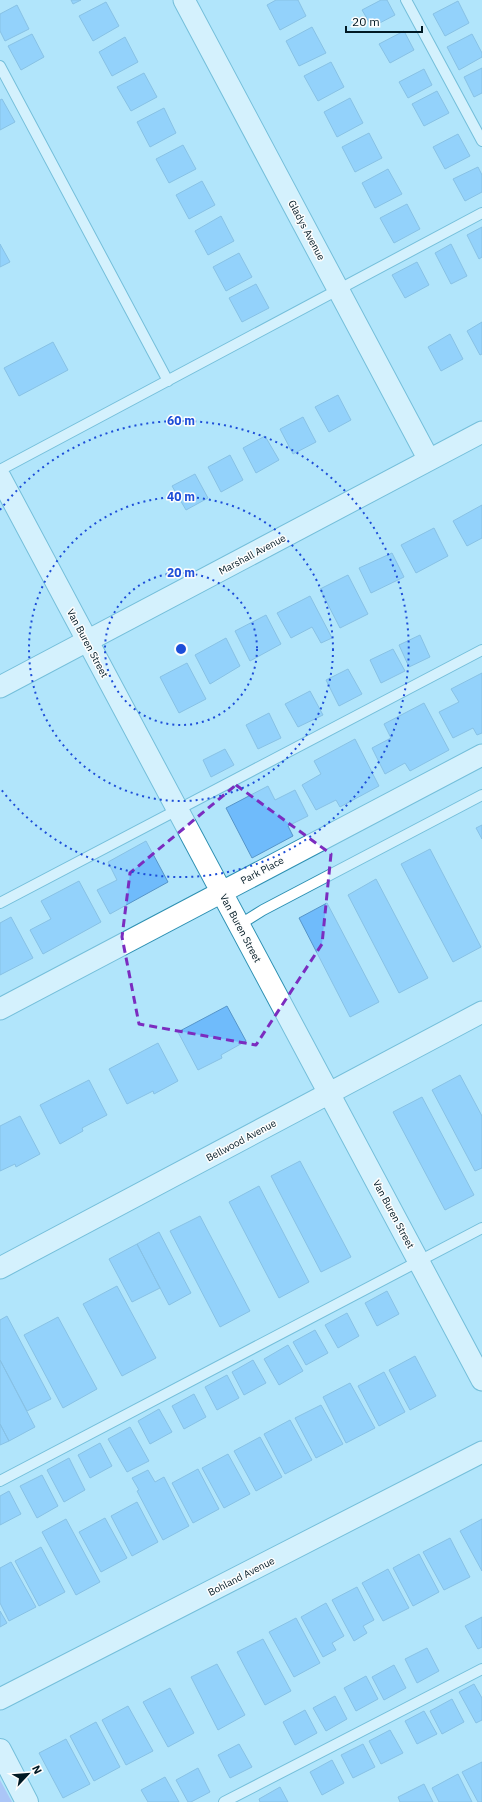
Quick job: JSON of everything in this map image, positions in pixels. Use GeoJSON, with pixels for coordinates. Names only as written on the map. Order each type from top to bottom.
{"type":"FeatureCollection","features":[{"type":"Feature","properties":{"kind":"street","name":"Gladys Avenue"},"geometry":{"type":"LineString","coordinates":[[184,0],[429,460]]}},
{"type":"Feature","properties":{"kind":"street","name":"Marshall Avenue"},"geometry":{"type":"LineString","coordinates":[[0,688],[482,432]]}},
{"type":"Feature","properties":{"kind":"street","name":"Van Buren Street"},"geometry":{"type":"LineString","coordinates":[[0,476],[87,642],[482,1380]]}},
{"type":"Feature","properties":{"kind":"street","name":"Park Place"},"geometry":{"type":"LineString","coordinates":[[0,1009],[482,755]]}},
{"type":"Feature","properties":{"kind":"street","name":"Bellwood Avenue"},"geometry":{"type":"LineString","coordinates":[[0,1268],[482,1012]]}},
{"type":"Feature","properties":{"kind":"street","name":"Bohland Avenue"},"geometry":{"type":"LineString","coordinates":[[0,1699],[482,1452]]}},
{"type":"Feature","properties":{"kind":"street"},"geometry":{"type":"LineString","coordinates":[[0,1750],[27,1802]]}},
{"type":"Feature","properties":{"kind":"lane"},"geometry":{"type":"LineString","coordinates":[[406,0],[482,141]]}},
{"type":"Feature","properties":{"kind":"lane"},"geometry":{"type":"LineString","coordinates":[[0,66],[168,381]]}},
{"type":"Feature","properties":{"kind":"lane"},"geometry":{"type":"LineString","coordinates":[[0,470],[482,213]]}},
{"type":"Feature","properties":{"kind":"lane"},"geometry":{"type":"LineString","coordinates":[[0,903],[482,650]]}},
{"type":"Feature","properties":{"kind":"lane"},"geometry":{"type":"LineString","coordinates":[[240,926],[269,906],[482,795]]}},
{"type":"Feature","properties":{"kind":"lane"},"geometry":{"type":"LineString","coordinates":[[0,1480],[482,1228]]}},
{"type":"Feature","properties":{"kind":"lane"},"geometry":{"type":"LineString","coordinates":[[224,1802],[482,1668]]}},
{"type":"Feature","properties":{"kind":"highlighted area"},"geometry":{"type":"Polygon","coordinates":[[[236,785],[331,854],[322,944],[256,1045],[139,1024],[122,937],[130,873],[236,785]]]}},
{"type":"Feature","properties":{"kind":"shaded area"},"geometry":{"type":"Polygon","coordinates":[[[0,1780],[12,1802],[0,1802],[0,1780]]]}},
{"type":"Feature","properties":{"kind":"building"},"geometry":{"type":"Polygon","coordinates":[[[71,0],[81,0],[73,4],[71,0]]]}},
{"type":"Feature","properties":{"kind":"building"},"geometry":{"type":"Polygon","coordinates":[[[276,0],[298,0],[306,16],[280,30],[267,5],[276,0]]]}},
{"type":"Feature","properties":{"kind":"building"},"geometry":{"type":"Polygon","coordinates":[[[381,0],[387,0],[395,15],[372,27],[362,10],[381,0]]]}},
{"type":"Feature","properties":{"kind":"building"},"geometry":{"type":"Polygon","coordinates":[[[458,1],[469,23],[445,36],[433,14],[458,1]]]}},
{"type":"Feature","properties":{"kind":"building"},"geometry":{"type":"Polygon","coordinates":[[[106,2],[119,26],[93,41],[79,16],[106,2]]]}},
{"type":"Feature","properties":{"kind":"building"},"geometry":{"type":"Polygon","coordinates":[[[17,5],[29,29],[5,41],[0,31],[0,14],[17,5]]]}},
{"type":"Feature","properties":{"kind":"building"},"geometry":{"type":"Polygon","coordinates":[[[312,27],[326,53],[299,66],[286,41],[312,27]]]}},
{"type":"Feature","properties":{"kind":"building"},"geometry":{"type":"Polygon","coordinates":[[[404,31],[414,50],[390,63],[379,44],[404,31]]]}},
{"type":"Feature","properties":{"kind":"building"},"geometry":{"type":"Polygon","coordinates":[[[32,34],[44,57],[21,70],[8,46],[32,34]]]}},
{"type":"Feature","properties":{"kind":"building"},"geometry":{"type":"Polygon","coordinates":[[[472,34],[482,53],[482,57],[459,70],[447,47],[472,34]]]}},
{"type":"Feature","properties":{"kind":"building"},"geometry":{"type":"Polygon","coordinates":[[[125,37],[138,62],[112,76],[99,52],[125,37]]]}},
{"type":"Feature","properties":{"kind":"building"},"geometry":{"type":"Polygon","coordinates":[[[331,62],[344,87],[318,101],[304,76],[331,62]]]}},
{"type":"Feature","properties":{"kind":"building"},"geometry":{"type":"Polygon","coordinates":[[[482,68],[482,93],[474,97],[464,77],[482,68]]]}},
{"type":"Feature","properties":{"kind":"building"},"geometry":{"type":"Polygon","coordinates":[[[424,69],[432,85],[408,98],[399,82],[424,69]]]}},
{"type":"Feature","properties":{"kind":"building"},"geometry":{"type":"Polygon","coordinates":[[[144,73],[157,97],[131,111],[117,87],[144,73]]]}},
{"type":"Feature","properties":{"kind":"building"},"geometry":{"type":"Polygon","coordinates":[[[437,91],[449,113],[424,126],[412,104],[437,91]]]}},
{"type":"Feature","properties":{"kind":"building"},"geometry":{"type":"Polygon","coordinates":[[[350,98],[363,123],[337,137],[324,112],[350,98]]]}},
{"type":"Feature","properties":{"kind":"building"},"geometry":{"type":"Polygon","coordinates":[[[2,99],[15,122],[0,130],[0,100],[2,99]]]}},
{"type":"Feature","properties":{"kind":"building"},"geometry":{"type":"Polygon","coordinates":[[[164,108],[176,133],[150,147],[137,122],[164,108]]]}},
{"type":"Feature","properties":{"kind":"building"},"geometry":{"type":"Polygon","coordinates":[[[369,133],[382,158],[355,172],[342,147],[369,133]]]}},
{"type":"Feature","properties":{"kind":"building"},"geometry":{"type":"Polygon","coordinates":[[[458,134],[470,156],[445,169],[433,147],[458,134]]]}},
{"type":"Feature","properties":{"kind":"building"},"geometry":{"type":"Polygon","coordinates":[[[183,145],[196,169],[169,183],[156,159],[183,145]]]}},
{"type":"Feature","properties":{"kind":"building"},"geometry":{"type":"Polygon","coordinates":[[[478,167],[482,175],[482,192],[465,201],[453,179],[478,167]]]}},
{"type":"Feature","properties":{"kind":"building"},"geometry":{"type":"Polygon","coordinates":[[[388,169],[402,194],[375,208],[362,183],[388,169]]]}},
{"type":"Feature","properties":{"kind":"building"},"geometry":{"type":"Polygon","coordinates":[[[202,181],[215,205],[189,219],[176,195],[202,181]]]}},
{"type":"Feature","properties":{"kind":"building"},"geometry":{"type":"Polygon","coordinates":[[[407,204],[420,229],[394,243],[380,218],[407,204]]]}},
{"type":"Feature","properties":{"kind":"building"},"geometry":{"type":"Polygon","coordinates":[[[221,216],[234,241],[208,255],[195,231],[221,216]]]}},
{"type":"Feature","properties":{"kind":"building"},"geometry":{"type":"Polygon","coordinates":[[[482,227],[482,257],[479,259],[467,235],[482,227]]]}},
{"type":"Feature","properties":{"kind":"building"},"geometry":{"type":"Polygon","coordinates":[[[0,244],[10,262],[0,267],[0,244]]]}},
{"type":"Feature","properties":{"kind":"building"},"geometry":{"type":"Polygon","coordinates":[[[451,244],[467,276],[451,284],[435,253],[451,244]]]}},
{"type":"Feature","properties":{"kind":"building"},"geometry":{"type":"Polygon","coordinates":[[[239,253],[252,277],[226,291],[213,267],[239,253]]]}},
{"type":"Feature","properties":{"kind":"building"},"geometry":{"type":"Polygon","coordinates":[[[417,262],[429,285],[405,298],[392,275],[417,262]]]}},
{"type":"Feature","properties":{"kind":"building"},"geometry":{"type":"Polygon","coordinates":[[[256,284],[269,308],[242,322],[229,298],[256,284]]]}},
{"type":"Feature","properties":{"kind":"building"},"geometry":{"type":"Polygon","coordinates":[[[482,322],[482,354],[480,355],[467,331],[482,322]]]}},
{"type":"Feature","properties":{"kind":"building"},"geometry":{"type":"Polygon","coordinates":[[[450,334],[463,359],[441,371],[428,347],[450,334]]]}},
{"type":"Feature","properties":{"kind":"building"},"geometry":{"type":"Polygon","coordinates":[[[53,342],[68,370],[19,396],[4,368],[53,342]]]}},
{"type":"Feature","properties":{"kind":"building"},"geometry":{"type":"Polygon","coordinates":[[[338,395],[351,420],[329,432],[315,407],[338,395]]]}},
{"type":"Feature","properties":{"kind":"building"},"geometry":{"type":"Polygon","coordinates":[[[303,417],[316,442],[293,454],[280,429],[303,417]]]}},
{"type":"Feature","properties":{"kind":"building"},"geometry":{"type":"Polygon","coordinates":[[[265,436],[279,460],[256,473],[243,448],[265,436]]]}},
{"type":"Feature","properties":{"kind":"building"},"geometry":{"type":"Polygon","coordinates":[[[230,455],[243,480],[221,492],[208,467],[230,455]]]}},
{"type":"Feature","properties":{"kind":"building"},"geometry":{"type":"Polygon","coordinates":[[[195,474],[208,498],[186,510],[172,486],[195,474]]]}},
{"type":"Feature","properties":{"kind":"building"},"geometry":{"type":"Polygon","coordinates":[[[482,505],[482,538],[467,546],[453,521],[482,505]]]}},
{"type":"Feature","properties":{"kind":"building"},"geometry":{"type":"Polygon","coordinates":[[[434,528],[448,556],[416,573],[401,545],[434,528]]]}},
{"type":"Feature","properties":{"kind":"building"},"geometry":{"type":"Polygon","coordinates":[[[392,553],[404,577],[371,593],[359,568],[392,553]]]}},
{"type":"Feature","properties":{"kind":"building"},"geometry":{"type":"Polygon","coordinates":[[[348,575],[368,614],[340,628],[320,589],[348,575]]]}},
{"type":"Feature","properties":{"kind":"building"},"geometry":{"type":"Polygon","coordinates":[[[310,596],[332,638],[321,643],[312,627],[291,638],[277,613],[310,596]]]}},
{"type":"Feature","properties":{"kind":"building"},"geometry":{"type":"Polygon","coordinates":[[[266,615],[281,644],[250,661],[235,631],[266,615]]]}},
{"type":"Feature","properties":{"kind":"building"},"geometry":{"type":"Polygon","coordinates":[[[420,635],[430,657],[409,667],[399,645],[420,635]]]}},
{"type":"Feature","properties":{"kind":"building"},"geometry":{"type":"Polygon","coordinates":[[[226,638],[240,666],[210,684],[195,655],[226,638]]]}},
{"type":"Feature","properties":{"kind":"building"},"geometry":{"type":"Polygon","coordinates":[[[393,649],[405,671],[381,683],[370,660],[393,649]]]}},
{"type":"Feature","properties":{"kind":"building"},"geometry":{"type":"Polygon","coordinates":[[[187,663],[206,699],[179,713],[160,677],[187,663]]]}},
{"type":"Feature","properties":{"kind":"building"},"geometry":{"type":"Polygon","coordinates":[[[348,669],[362,694],[339,706],[326,680],[348,669]]]}},
{"type":"Feature","properties":{"kind":"building"},"geometry":{"type":"Polygon","coordinates":[[[482,673],[482,733],[477,735],[473,728],[453,738],[439,712],[459,702],[451,689],[482,673]]]}},
{"type":"Feature","properties":{"kind":"building"},"geometry":{"type":"Polygon","coordinates":[[[310,691],[323,715],[298,727],[285,704],[310,691]]]}},
{"type":"Feature","properties":{"kind":"building"},"geometry":{"type":"Polygon","coordinates":[[[424,703],[449,750],[410,771],[405,763],[385,774],[372,748],[391,738],[384,724],[424,703]]]}},
{"type":"Feature","properties":{"kind":"building"},"geometry":{"type":"Polygon","coordinates":[[[269,713],[281,738],[258,749],[246,725],[269,713]]]}},
{"type":"Feature","properties":{"kind":"building"},"geometry":{"type":"Polygon","coordinates":[[[355,739],[379,786],[340,807],[336,800],[316,810],[302,785],[321,774],[314,761],[355,739]]]}},
{"type":"Feature","properties":{"kind":"building"},"geometry":{"type":"Polygon","coordinates":[[[225,749],[234,765],[211,777],[203,760],[225,749]]]}},
{"type":"Feature","properties":{"kind":"building"},"geometry":{"type":"Polygon","coordinates":[[[268,786],[275,800],[295,790],[308,816],[288,826],[293,836],[252,858],[226,808],[268,786]]]}},
{"type":"Feature","properties":{"kind":"building"},"geometry":{"type":"Polygon","coordinates":[[[482,825],[482,839],[476,828],[482,825]]]}},
{"type":"Feature","properties":{"kind":"building"},"geometry":{"type":"Polygon","coordinates":[[[146,841],[168,882],[110,914],[97,890],[117,880],[108,862],[146,841]]]}},
{"type":"Feature","properties":{"kind":"building"},"geometry":{"type":"Polygon","coordinates":[[[430,849],[481,947],[453,962],[401,864],[430,849]]]}},
{"type":"Feature","properties":{"kind":"building"},"geometry":{"type":"Polygon","coordinates":[[[376,879],[428,978],[399,993],[348,895],[376,879]]]}},
{"type":"Feature","properties":{"kind":"building"},"geometry":{"type":"Polygon","coordinates":[[[79,881],[101,922],[43,954],[30,930],[51,919],[41,901],[79,881]]]}},
{"type":"Feature","properties":{"kind":"building"},"geometry":{"type":"Polygon","coordinates":[[[327,903],[379,1002],[350,1017],[299,918],[327,903]]]}},
{"type":"Feature","properties":{"kind":"building"},"geometry":{"type":"Polygon","coordinates":[[[11,917],[33,958],[0,975],[0,923],[11,917]]]}},
{"type":"Feature","properties":{"kind":"building"},"geometry":{"type":"Polygon","coordinates":[[[227,1006],[246,1041],[221,1055],[222,1058],[198,1070],[178,1032],[227,1006]]]}},
{"type":"Feature","properties":{"kind":"building"},"geometry":{"type":"Polygon","coordinates":[[[158,1043],[178,1081],[154,1094],[153,1091],[127,1104],[109,1069],[158,1043]]]}},
{"type":"Feature","properties":{"kind":"building"},"geometry":{"type":"Polygon","coordinates":[[[460,1075],[482,1116],[482,1168],[475,1171],[432,1090],[460,1075]]]}},
{"type":"Feature","properties":{"kind":"building"},"geometry":{"type":"Polygon","coordinates":[[[89,1080],[107,1115],[82,1128],[83,1131],[60,1144],[40,1105],[89,1080]]]}},
{"type":"Feature","properties":{"kind":"building"},"geometry":{"type":"Polygon","coordinates":[[[422,1097],[474,1195],[445,1210],[393,1112],[422,1097]]]}},
{"type":"Feature","properties":{"kind":"building"},"geometry":{"type":"Polygon","coordinates":[[[20,1116],[40,1154],[16,1167],[15,1164],[0,1171],[0,1126],[20,1116]]]}},
{"type":"Feature","properties":{"kind":"building"},"geometry":{"type":"Polygon","coordinates":[[[300,1161],[351,1257],[321,1272],[271,1176],[300,1161]]]}},
{"type":"Feature","properties":{"kind":"building"},"geometry":{"type":"Polygon","coordinates":[[[259,1186],[309,1282],[279,1298],[229,1202],[259,1186]]]}},
{"type":"Feature","properties":{"kind":"building"},"geometry":{"type":"Polygon","coordinates":[[[200,1216],[250,1311],[220,1327],[170,1231],[200,1216]]]}},
{"type":"Feature","properties":{"kind":"building"},"geometry":{"type":"Polygon","coordinates":[[[159,1232],[191,1293],[169,1305],[137,1244],[159,1232]]]}},
{"type":"Feature","properties":{"kind":"building"},"geometry":{"type":"Polygon","coordinates":[[[137,1244],[160,1288],[132,1302],[109,1259],[137,1244]]]}},
{"type":"Feature","properties":{"kind":"building"},"geometry":{"type":"Polygon","coordinates":[[[117,1286],[156,1358],[122,1376],[83,1304],[117,1286]]]}},
{"type":"Feature","properties":{"kind":"building"},"geometry":{"type":"Polygon","coordinates":[[[387,1291],[399,1314],[377,1326],[365,1303],[387,1291]]]}},
{"type":"Feature","properties":{"kind":"building"},"geometry":{"type":"Polygon","coordinates":[[[347,1313],[359,1336],[338,1348],[325,1325],[347,1313]]]}},
{"type":"Feature","properties":{"kind":"building"},"geometry":{"type":"Polygon","coordinates":[[[7,1316],[51,1399],[27,1411],[0,1360],[0,1320],[7,1316]]]}},
{"type":"Feature","properties":{"kind":"building"},"geometry":{"type":"Polygon","coordinates":[[[58,1317],[97,1389],[63,1408],[24,1335],[58,1317]]]}},
{"type":"Feature","properties":{"kind":"building"},"geometry":{"type":"Polygon","coordinates":[[[315,1330],[328,1353],[306,1365],[293,1342],[315,1330]]]}},
{"type":"Feature","properties":{"kind":"building"},"geometry":{"type":"Polygon","coordinates":[[[288,1345],[303,1371],[279,1385],[264,1359],[288,1345]]]}},
{"type":"Feature","properties":{"kind":"building"},"geometry":{"type":"Polygon","coordinates":[[[415,1356],[436,1396],[410,1410],[389,1370],[415,1356]]]}},
{"type":"Feature","properties":{"kind":"building"},"geometry":{"type":"Polygon","coordinates":[[[0,1360],[35,1427],[9,1441],[0,1424],[0,1360]]]}},
{"type":"Feature","properties":{"kind":"building"},"geometry":{"type":"Polygon","coordinates":[[[253,1360],[266,1383],[244,1395],[232,1372],[253,1360]]]}},
{"type":"Feature","properties":{"kind":"building"},"geometry":{"type":"Polygon","coordinates":[[[384,1372],[405,1412],[379,1426],[358,1386],[384,1372]]]}},
{"type":"Feature","properties":{"kind":"building"},"geometry":{"type":"Polygon","coordinates":[[[227,1375],[239,1398],[217,1410],[205,1387],[227,1375]]]}},
{"type":"Feature","properties":{"kind":"building"},"geometry":{"type":"Polygon","coordinates":[[[350,1383],[375,1428],[346,1443],[323,1397],[350,1383]]]}},
{"type":"Feature","properties":{"kind":"building"},"geometry":{"type":"Polygon","coordinates":[[[194,1394],[206,1417],[184,1429],[172,1406],[194,1394]]]}},
{"type":"Feature","properties":{"kind":"building"},"geometry":{"type":"Polygon","coordinates":[[[321,1405],[343,1444],[316,1458],[295,1418],[321,1405]]]}},
{"type":"Feature","properties":{"kind":"building"},"geometry":{"type":"Polygon","coordinates":[[[159,1409],[172,1432],[150,1444],[138,1421],[159,1409]]]}},
{"type":"Feature","properties":{"kind":"building"},"geometry":{"type":"Polygon","coordinates":[[[290,1420],[312,1460],[285,1474],[264,1434],[290,1420]]]}},
{"type":"Feature","properties":{"kind":"building"},"geometry":{"type":"Polygon","coordinates":[[[0,1424],[9,1441],[0,1445],[0,1424]]]}},
{"type":"Feature","properties":{"kind":"building"},"geometry":{"type":"Polygon","coordinates":[[[130,1427],[149,1461],[127,1472],[108,1439],[130,1427]]]}},
{"type":"Feature","properties":{"kind":"building"},"geometry":{"type":"Polygon","coordinates":[[[260,1437],[282,1477],[256,1491],[234,1451],[260,1437]]]}},
{"type":"Feature","properties":{"kind":"building"},"geometry":{"type":"Polygon","coordinates":[[[100,1443],[112,1466],[90,1478],[78,1455],[100,1443]]]}},
{"type":"Feature","properties":{"kind":"building"},"geometry":{"type":"Polygon","coordinates":[[[228,1454],[250,1494],[224,1508],[202,1468],[228,1454]]]}},
{"type":"Feature","properties":{"kind":"building"},"geometry":{"type":"Polygon","coordinates":[[[69,1458],[85,1490],[64,1502],[47,1470],[69,1458]]]}},
{"type":"Feature","properties":{"kind":"building"},"geometry":{"type":"Polygon","coordinates":[[[198,1469],[219,1509],[193,1523],[172,1483],[198,1469]]]}},
{"type":"Feature","properties":{"kind":"building"},"geometry":{"type":"Polygon","coordinates":[[[148,1470],[155,1482],[164,1477],[189,1526],[163,1540],[137,1491],[139,1490],[132,1478],[148,1470]]]}},
{"type":"Feature","properties":{"kind":"building"},"geometry":{"type":"Polygon","coordinates":[[[42,1475],[58,1506],[37,1518],[20,1486],[42,1475]]]}},
{"type":"Feature","properties":{"kind":"building"},"geometry":{"type":"Polygon","coordinates":[[[9,1491],[21,1514],[0,1525],[0,1496],[9,1491]]]}},
{"type":"Feature","properties":{"kind":"building"},"geometry":{"type":"Polygon","coordinates":[[[137,1502],[158,1542],[132,1556],[111,1516],[137,1502]]]}},
{"type":"Feature","properties":{"kind":"building"},"geometry":{"type":"Polygon","coordinates":[[[105,1518],[127,1558],[101,1572],[79,1532],[105,1518]]]}},
{"type":"Feature","properties":{"kind":"building"},"geometry":{"type":"Polygon","coordinates":[[[66,1519],[100,1582],[76,1595],[42,1532],[66,1519]]]}},
{"type":"Feature","properties":{"kind":"building"},"geometry":{"type":"Polygon","coordinates":[[[482,1519],[482,1571],[460,1531],[482,1519]]]}},
{"type":"Feature","properties":{"kind":"building"},"geometry":{"type":"Polygon","coordinates":[[[450,1538],[470,1577],[444,1590],[423,1552],[450,1538]]]}},
{"type":"Feature","properties":{"kind":"building"},"geometry":{"type":"Polygon","coordinates":[[[41,1547],[65,1592],[39,1606],[15,1561],[41,1547]]]}},
{"type":"Feature","properties":{"kind":"building"},"geometry":{"type":"Polygon","coordinates":[[[419,1554],[439,1592],[413,1606],[393,1568],[419,1554]]]}},
{"type":"Feature","properties":{"kind":"building"},"geometry":{"type":"Polygon","coordinates":[[[11,1562],[36,1607],[9,1621],[0,1603],[0,1568],[11,1562]]]}},
{"type":"Feature","properties":{"kind":"building"},"geometry":{"type":"Polygon","coordinates":[[[388,1569],[409,1608],[383,1621],[362,1583],[388,1569]]]}},
{"type":"Feature","properties":{"kind":"building"},"geometry":{"type":"Polygon","coordinates":[[[357,1587],[374,1620],[363,1626],[367,1633],[354,1641],[332,1600],[357,1587]]]}},
{"type":"Feature","properties":{"kind":"building"},"geometry":{"type":"Polygon","coordinates":[[[326,1603],[344,1636],[332,1643],[336,1650],[323,1657],[301,1617],[326,1603]]]}},
{"type":"Feature","properties":{"kind":"building"},"geometry":{"type":"Polygon","coordinates":[[[0,1611],[7,1623],[0,1627],[0,1611]]]}},
{"type":"Feature","properties":{"kind":"building"},"geometry":{"type":"Polygon","coordinates":[[[482,1617],[482,1647],[478,1649],[465,1626],[482,1617]]]}},
{"type":"Feature","properties":{"kind":"building"},"geometry":{"type":"Polygon","coordinates":[[[296,1618],[320,1663],[294,1677],[269,1632],[296,1618]]]}},
{"type":"Feature","properties":{"kind":"building"},"geometry":{"type":"Polygon","coordinates":[[[263,1639],[291,1691],[265,1705],[237,1652],[263,1639]]]}},
{"type":"Feature","properties":{"kind":"building"},"geometry":{"type":"Polygon","coordinates":[[[427,1648],[439,1671],[417,1683],[405,1659],[427,1648]]]}},
{"type":"Feature","properties":{"kind":"building"},"geometry":{"type":"Polygon","coordinates":[[[217,1664],[245,1715],[218,1730],[191,1677],[217,1664]]]}},
{"type":"Feature","properties":{"kind":"building"},"geometry":{"type":"Polygon","coordinates":[[[394,1665],[406,1688],[384,1700],[372,1677],[394,1665]]]}},
{"type":"Feature","properties":{"kind":"building"},"geometry":{"type":"Polygon","coordinates":[[[366,1676],[378,1699],[356,1711],[344,1688],[366,1676]]]}},
{"type":"Feature","properties":{"kind":"building"},"geometry":{"type":"Polygon","coordinates":[[[474,1684],[482,1698],[482,1720],[476,1723],[459,1692],[474,1684]]]}},
{"type":"Feature","properties":{"kind":"building"},"geometry":{"type":"Polygon","coordinates":[[[170,1688],[194,1733],[168,1747],[143,1702],[170,1688]]]}},
{"type":"Feature","properties":{"kind":"building"},"geometry":{"type":"Polygon","coordinates":[[[335,1696],[347,1719],[326,1731],[313,1708],[335,1696]]]}},
{"type":"Feature","properties":{"kind":"building"},"geometry":{"type":"Polygon","coordinates":[[[452,1699],[464,1722],[442,1734],[430,1711],[452,1699]]]}},
{"type":"Feature","properties":{"kind":"building"},"geometry":{"type":"Polygon","coordinates":[[[128,1706],[153,1751],[126,1765],[102,1720],[128,1706]]]}},
{"type":"Feature","properties":{"kind":"building"},"geometry":{"type":"Polygon","coordinates":[[[305,1710],[317,1733],[295,1745],[283,1722],[305,1710]]]}},
{"type":"Feature","properties":{"kind":"building"},"geometry":{"type":"Polygon","coordinates":[[[424,1711],[437,1734],[417,1744],[405,1721],[424,1711]]]}},
{"type":"Feature","properties":{"kind":"building"},"geometry":{"type":"Polygon","coordinates":[[[96,1722],[120,1767],[94,1781],[70,1736],[96,1722]]]}},
{"type":"Feature","properties":{"kind":"building"},"geometry":{"type":"Polygon","coordinates":[[[390,1730],[403,1753],[381,1764],[369,1741],[390,1730]]]}},
{"type":"Feature","properties":{"kind":"building"},"geometry":{"type":"Polygon","coordinates":[[[66,1739],[90,1784],[63,1798],[39,1753],[66,1739]]]}},
{"type":"Feature","properties":{"kind":"building"},"geometry":{"type":"Polygon","coordinates":[[[239,1744],[252,1767],[230,1778],[218,1755],[239,1744]]]}},
{"type":"Feature","properties":{"kind":"building"},"geometry":{"type":"Polygon","coordinates":[[[363,1744],[375,1767],[353,1778],[341,1755],[363,1744]]]}},
{"type":"Feature","properties":{"kind":"building"},"geometry":{"type":"Polygon","coordinates":[[[332,1760],[344,1783],[322,1795],[310,1772],[332,1760]]]}},
{"type":"Feature","properties":{"kind":"building"},"geometry":{"type":"Polygon","coordinates":[[[482,1762],[482,1802],[478,1802],[462,1772],[482,1762]]]}},
{"type":"Feature","properties":{"kind":"building"},"geometry":{"type":"Polygon","coordinates":[[[198,1768],[210,1792],[191,1802],[188,1802],[176,1780],[198,1768]]]}},
{"type":"Feature","properties":{"kind":"building"},"geometry":{"type":"Polygon","coordinates":[[[458,1774],[472,1802],[439,1802],[432,1788],[458,1774]]]}},
{"type":"Feature","properties":{"kind":"building"},"geometry":{"type":"Polygon","coordinates":[[[165,1777],[179,1802],[148,1802],[141,1790],[165,1777]]]}},
{"type":"Feature","properties":{"kind":"building"},"geometry":{"type":"Polygon","coordinates":[[[424,1784],[433,1802],[400,1802],[398,1797],[424,1784]]]}},
{"type":"Feature","properties":{"kind":"building"},"geometry":{"type":"Polygon","coordinates":[[[280,1787],[288,1802],[260,1802],[259,1799],[280,1787]]]}}]}
